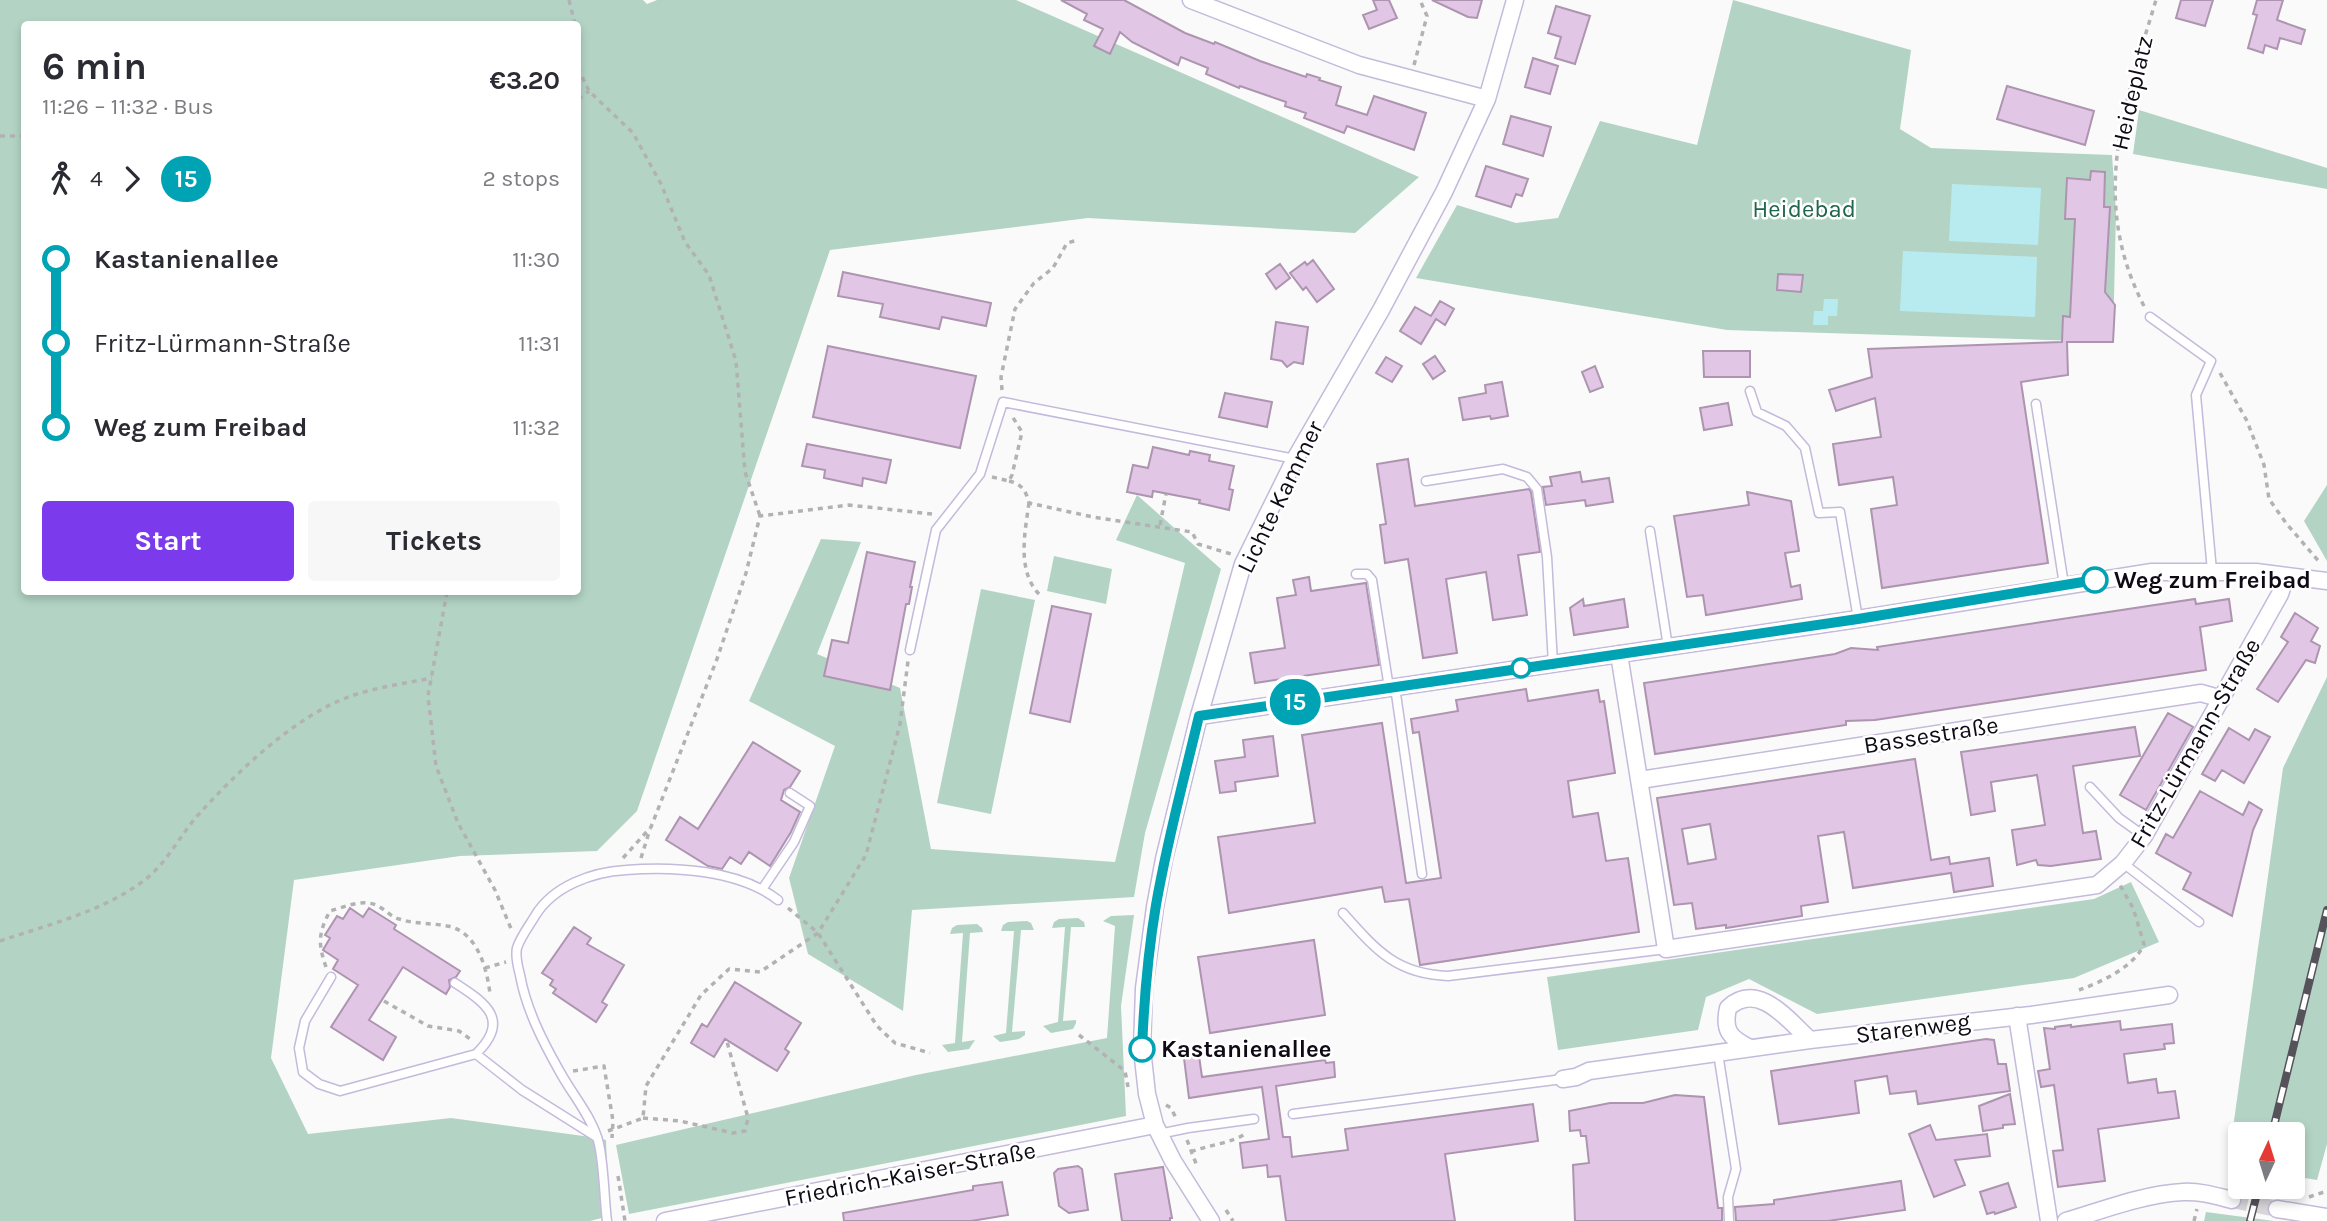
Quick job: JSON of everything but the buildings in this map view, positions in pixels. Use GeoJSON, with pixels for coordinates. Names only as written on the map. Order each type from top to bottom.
{"type":"FeatureCollection","features":[{"type":"Feature","properties":{"kind":"street"},"geometry":{"type":"LineString","coordinates":[[1191,0],[1359,65],[1487,99]]}},
{"type":"Feature","properties":{"kind":"street","name":"Lichte Kammer"},"geometry":{"type":"LineString","coordinates":[[1211,1221],[1157,1130],[1147,1094],[1142,1049],[1144,988],[1164,859],[1199,716],[1246,559],[1295,459],[1381,310],[1444,192],[1487,99],[1515,0]]}},
{"type":"Feature","properties":{"kind":"street"},"geometry":{"type":"LineString","coordinates":[[1199,716],[1858,619],[2152,572],[2256,572],[2325,580]]}},
{"type":"Feature","properties":{"kind":"street","name":"Fritz-Lürmann-Straße"},"geometry":{"type":"LineString","coordinates":[[1665,949],[2097,885],[2119,867],[2144,836],[2280,594],[2286,576]]}},
{"type":"Feature","properties":{"kind":"street"},"geometry":{"type":"LineString","coordinates":[[1619,654],[1665,949]]}},
{"type":"Feature","properties":{"kind":"street","name":"Bassestraße"},"geometry":{"type":"LineString","coordinates":[[1640,780],[2201,693],[2222,699]]}},
{"type":"Feature","properties":{"kind":"street","name":"Starenweg"},"geometry":{"type":"LineString","coordinates":[[1563,1079],[1589,1071],[1750,1048],[2169,995]]}},
{"type":"Feature","properties":{"kind":"street"},"geometry":{"type":"LineString","coordinates":[[1750,1048],[1735,1040],[1727,1029],[1728,1008],[1737,999],[1755,997],[1767,1003],[1810,1040]]}},
{"type":"Feature","properties":{"kind":"street"},"geometry":{"type":"LineString","coordinates":[[2017,1016],[2049,1221]]}},
{"type":"Feature","properties":{"kind":"street","name":"Friedrich-Kaiser-Straße"},"geometry":{"type":"LineString","coordinates":[[665,1221],[1157,1130]]}},
{"type":"Feature","properties":{"kind":"street"},"geometry":{"type":"LineString","coordinates":[[2066,1221],[2102,1216],[2146,1198],[2183,1192],[2232,1200]]}},
{"type":"Feature","properties":{"kind":"street"},"geometry":{"type":"LineString","coordinates":[[2277,1209],[2324,1218]]}},
{"type":"Feature","properties":{"kind":"lane"},"geometry":{"type":"LineString","coordinates":[[2150,317],[2211,361],[2196,395],[2212,571]]}},
{"type":"Feature","properties":{"kind":"lane"},"geometry":{"type":"LineString","coordinates":[[1750,391],[1757,412],[1786,426],[1805,449],[1819,513],[1840,512],[1858,619]]}},
{"type":"Feature","properties":{"kind":"lane"},"geometry":{"type":"LineString","coordinates":[[910,650],[936,530],[980,474],[1003,402],[1295,459]]}},
{"type":"Feature","properties":{"kind":"lane"},"geometry":{"type":"LineString","coordinates":[[2036,404],[2064,585]]}},
{"type":"Feature","properties":{"kind":"lane"},"geometry":{"type":"LineString","coordinates":[[1426,481],[1503,469],[1527,477],[1537,489],[1547,557],[1553,664]]}},
{"type":"Feature","properties":{"kind":"lane"},"geometry":{"type":"LineString","coordinates":[[1650,531],[1668,647]]}},
{"type":"Feature","properties":{"kind":"lane"},"geometry":{"type":"LineString","coordinates":[[1356,574],[1367,574],[1372,580],[1422,874]]}},
{"type":"Feature","properties":{"kind":"lane"},"geometry":{"type":"LineString","coordinates":[[2090,787],[2119,818],[2144,836]]}},
{"type":"Feature","properties":{"kind":"lane"},"geometry":{"type":"LineString","coordinates":[[764,888],[794,842],[810,806],[790,793]]}},
{"type":"Feature","properties":{"kind":"lane"},"geometry":{"type":"LineString","coordinates":[[607,1221],[597,1138],[533,1018],[523,990],[517,947],[541,906],[571,883],[611,871],[662,867],[711,874],[764,888],[778,900]]}},
{"type":"Feature","properties":{"kind":"lane"},"geometry":{"type":"LineString","coordinates":[[2119,867],[2199,922]]}},
{"type":"Feature","properties":{"kind":"lane","name":"Fritz-Lürmann-Straße"},"geometry":{"type":"LineString","coordinates":[[1343,913],[1373,946],[1406,970],[1448,976],[1665,949]]}},
{"type":"Feature","properties":{"kind":"lane"},"geometry":{"type":"LineString","coordinates":[[331,977],[305,1021],[299,1048],[303,1072],[319,1084],[340,1091],[476,1054],[490,1040],[494,1020],[482,1000],[455,983]]}},
{"type":"Feature","properties":{"kind":"lane"},"geometry":{"type":"LineString","coordinates":[[1718,1053],[1736,1169],[1728,1197],[1729,1221]]}},
{"type":"Feature","properties":{"kind":"lane"},"geometry":{"type":"LineString","coordinates":[[476,1054],[522,1090],[597,1138]]}},
{"type":"Feature","properties":{"kind":"lane"},"geometry":{"type":"LineString","coordinates":[[1293,1114],[1563,1079]]}},
{"type":"Feature","properties":{"kind":"lane"},"geometry":{"type":"LineString","coordinates":[[1157,1130],[1254,1119]]}},
{"type":"Feature","properties":{"kind":"path"},"geometry":{"type":"LineString","coordinates":[[569,0],[574,21]]}},
{"type":"Feature","properties":{"kind":"path"},"geometry":{"type":"LineString","coordinates":[[1411,78],[1427,16],[1420,0]]}},
{"type":"Feature","properties":{"kind":"path","name":"Heideplatz"},"geometry":{"type":"LineString","coordinates":[[2150,317],[2125,260],[2114,199],[2116,147],[2129,91],[2156,0]]}},
{"type":"Feature","properties":{"kind":"path"},"geometry":{"type":"LineString","coordinates":[[581,74],[589,91],[634,133],[661,184],[685,243],[709,275],[736,361],[745,472],[760,516],[746,573],[717,659],[650,827],[637,869]]}},
{"type":"Feature","properties":{"kind":"path"},"geometry":{"type":"LineString","coordinates":[[581,97],[589,91]]}},
{"type":"Feature","properties":{"kind":"path"},"geometry":{"type":"LineString","coordinates":[[0,136],[21,136]]}},
{"type":"Feature","properties":{"kind":"path"},"geometry":{"type":"LineString","coordinates":[[1009,481],[1022,432],[1003,402],[1001,377],[1015,309],[1034,284],[1053,268],[1067,243],[1079,240]]}},
{"type":"Feature","properties":{"kind":"path"},"geometry":{"type":"LineString","coordinates":[[2211,361],[2247,421],[2264,465],[2269,499],[2321,563],[2325,580]]}},
{"type":"Feature","properties":{"kind":"path"},"geometry":{"type":"LineString","coordinates":[[980,474],[1017,483],[1027,493],[1029,503],[1023,550],[1030,580],[1041,596]]}},
{"type":"Feature","properties":{"kind":"path"},"geometry":{"type":"LineString","coordinates":[[1160,525],[1166,494]]}},
{"type":"Feature","properties":{"kind":"path"},"geometry":{"type":"LineString","coordinates":[[1029,503],[1093,517],[1160,525],[1192,532],[1199,544],[1246,559]]}},
{"type":"Feature","properties":{"kind":"path"},"geometry":{"type":"LineString","coordinates":[[760,516],[849,505],[948,515]]}},
{"type":"Feature","properties":{"kind":"path"},"geometry":{"type":"LineString","coordinates":[[446,595],[428,696],[436,766],[458,823],[495,890],[517,947]]}},
{"type":"Feature","properties":{"kind":"path"},"geometry":{"type":"LineString","coordinates":[[643,1118],[646,1086],[701,995],[729,969],[760,972],[818,933],[866,855],[900,724],[910,650]]}},
{"type":"Feature","properties":{"kind":"path"},"geometry":{"type":"LineString","coordinates":[[0,941],[87,910],[141,882],[167,859],[186,830],[222,789],[265,751],[315,714],[352,696],[432,678]]}},
{"type":"Feature","properties":{"kind":"path"},"geometry":{"type":"LineString","coordinates":[[611,871],[650,827]]}},
{"type":"Feature","properties":{"kind":"path"},"geometry":{"type":"LineString","coordinates":[[2076,991],[2095,985],[2117,972],[2141,951],[2144,944],[2133,908],[2119,884],[2119,867]]}},
{"type":"Feature","properties":{"kind":"path"},"geometry":{"type":"LineString","coordinates":[[778,900],[818,933],[877,1026],[895,1043],[930,1053]]}},
{"type":"Feature","properties":{"kind":"path"},"geometry":{"type":"LineString","coordinates":[[331,977],[320,944],[320,928],[330,911],[358,903],[375,905],[398,919],[451,926],[466,934],[478,950],[489,980],[494,1020]]}},
{"type":"Feature","properties":{"kind":"path"},"geometry":{"type":"LineString","coordinates":[[485,968],[517,959]]}},
{"type":"Feature","properties":{"kind":"path"},"geometry":{"type":"LineString","coordinates":[[384,1001],[428,1026],[459,1031],[473,1042],[476,1054]]}},
{"type":"Feature","properties":{"kind":"path"},"geometry":{"type":"LineString","coordinates":[[1079,1035],[1125,1071],[1129,1097]]}},
{"type":"Feature","properties":{"kind":"path"},"geometry":{"type":"LineString","coordinates":[[597,1138],[611,1128],[643,1118],[680,1121],[733,1133],[745,1131],[748,1118],[726,1038]]}},
{"type":"Feature","properties":{"kind":"path"},"geometry":{"type":"LineString","coordinates":[[1162,1099],[1171,1108],[1182,1129],[1198,1169]]}},
{"type":"Feature","properties":{"kind":"path"},"geometry":{"type":"LineString","coordinates":[[1173,1161],[1193,1151],[1240,1138],[1248,1132],[1254,1119]]}},
{"type":"Feature","properties":{"kind":"path"},"geometry":{"type":"LineString","coordinates":[[1219,1200],[1233,1221]]}},
{"type":"Feature","properties":{"kind":"green space"},"geometry":{"type":"Polygon","coordinates":[[[0,0],[643,0],[647,4],[657,0],[1016,0],[1419,177],[1355,233],[1088,218],[830,250],[637,811],[597,851],[460,856],[294,880],[271,1058],[308,1134],[451,1118],[606,1140],[609,1216],[590,1221],[0,1221],[0,0]]]}},
{"type":"Feature","properties":{"kind":"green space","name":"Heidebad"},"geometry":{"type":"Polygon","coordinates":[[[1733,0],[1911,50],[1900,129],[1931,148],[2112,155],[2116,212],[2113,342],[1727,330],[1416,278],[1457,205],[1516,223],[1558,218],[1600,121],[1697,145],[1733,0]]]}},
{"type":"Feature","properties":{"kind":"green space"},"geometry":{"type":"Polygon","coordinates":[[[2139,110],[2327,168],[2327,189],[2133,154],[2139,110]]]}},
{"type":"Feature","properties":{"kind":"green space"},"geometry":{"type":"Polygon","coordinates":[[[2327,485],[2327,561],[2304,521],[2327,485]]]}},
{"type":"Feature","properties":{"kind":"green space"},"geometry":{"type":"Polygon","coordinates":[[[1137,495],[1221,569],[1145,833],[1134,897],[912,910],[903,1011],[808,954],[789,878],[835,746],[749,701],[821,539],[861,542],[817,654],[900,688],[931,849],[1115,862],[1185,563],[1116,540],[1137,495]]]}},
{"type":"Feature","properties":{"kind":"green space"},"geometry":{"type":"Polygon","coordinates":[[[1054,556],[1112,569],[1106,604],[1047,591],[1054,556]]]}},
{"type":"Feature","properties":{"kind":"green space"},"geometry":{"type":"Polygon","coordinates":[[[981,589],[1035,600],[991,814],[937,803],[981,589]]]}},
{"type":"Feature","properties":{"kind":"green space"},"geometry":{"type":"Polygon","coordinates":[[[2327,677],[2327,1144],[2317,1180],[2305,1178],[2305,1122],[2234,1122],[2283,768],[2327,677]]]}},
{"type":"Feature","properties":{"kind":"green space"},"geometry":{"type":"Polygon","coordinates":[[[2131,882],[2159,942],[2074,978],[1817,1014],[1749,979],[1706,997],[1698,1030],[1558,1050],[1547,977],[2094,899],[2131,882]]]}},
{"type":"Feature","properties":{"kind":"green space"},"geometry":{"type":"Polygon","coordinates":[[[1134,915],[1121,1006],[1126,1116],[629,1214],[616,1145],[916,1075],[1107,1038],[1115,926],[1103,921],[1111,916],[1134,915]]]}},
{"type":"Feature","properties":{"kind":"green space"},"geometry":{"type":"Polygon","coordinates":[[[1078,918],[1084,922],[1085,927],[1071,927],[1063,1021],[1076,1020],[1076,1023],[1073,1029],[1051,1033],[1043,1026],[1058,1022],[1065,927],[1052,928],[1054,922],[1059,919],[1078,918]]]}},
{"type":"Feature","properties":{"kind":"green space"},"geometry":{"type":"Polygon","coordinates":[[[1027,921],[1034,930],[1021,930],[1012,1032],[1025,1031],[1025,1035],[1019,1039],[1000,1042],[993,1036],[1006,1033],[1014,931],[1001,931],[1003,925],[1008,922],[1027,921]]]}},
{"type":"Feature","properties":{"kind":"green space"},"geometry":{"type":"Polygon","coordinates":[[[977,924],[983,932],[970,933],[962,1042],[975,1040],[969,1049],[948,1052],[942,1045],[955,1043],[963,933],[950,934],[952,928],[957,925],[977,924]]]}},
{"type":"Feature","properties":{"kind":"green space"},"geometry":{"type":"Polygon","coordinates":[[[2206,1212],[2274,1221],[2204,1221],[2206,1212]]]}},
{"type":"Feature","properties":{"kind":"water"},"geometry":{"type":"Polygon","coordinates":[[[1952,184],[2041,188],[2038,245],[1949,241],[1952,184]]]}},
{"type":"Feature","properties":{"kind":"water"},"geometry":{"type":"Polygon","coordinates":[[[1903,251],[2037,257],[2035,317],[1900,311],[1903,251]]]}},
{"type":"Feature","properties":{"kind":"water"},"geometry":{"type":"Polygon","coordinates":[[[1824,299],[1838,299],[1837,316],[1828,316],[1828,325],[1813,325],[1814,311],[1823,311],[1824,299]]]}},
{"type":"Feature","properties":{"kind":"tunnel"},"geometry":{"type":"LineString","coordinates":[[2232,1200],[2277,1209]]}},
{"type":"Feature","properties":{"kind":"railway"},"geometry":{"type":"LineString","coordinates":[[2275,1122],[2327,910]]}},
{"type":"Feature","properties":{"kind":"railway"},"geometry":{"type":"LineString","coordinates":[[2250,1221],[2256,1199]]}},
{"type":"Feature","properties":{"kind":"bus line","name":"15"},"geometry":{"type":"LineString","coordinates":[[1142,1049],[1144,988],[1155,907],[1199,716],[1858,619],[2095,580]]}},
{"type":"Feature","properties":{"kind":"place","name":"Weg zum Freibad"},"geometry":{"type":"Point","coordinates":[2095,580]}},
{"type":"Feature","properties":{"kind":"place","name":"Kastanienallee"},"geometry":{"type":"Point","coordinates":[1142,1049]}}]}
